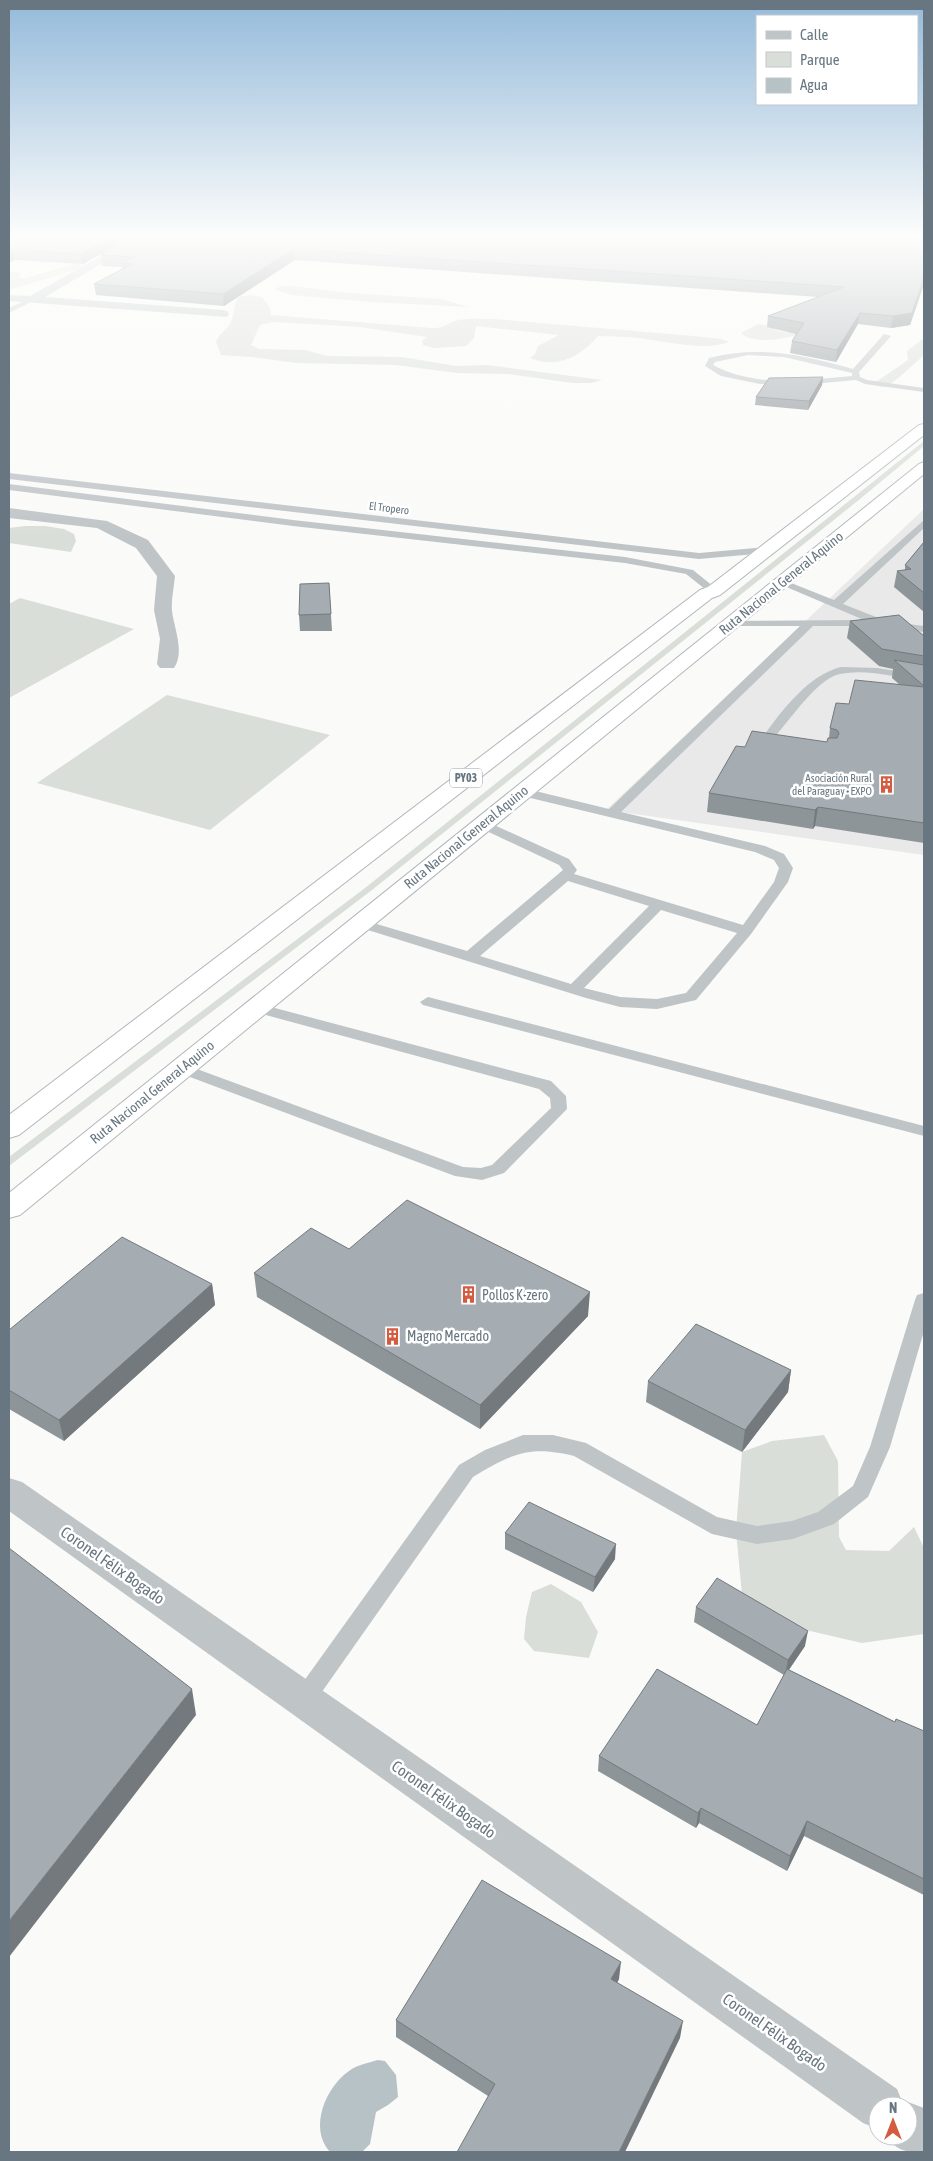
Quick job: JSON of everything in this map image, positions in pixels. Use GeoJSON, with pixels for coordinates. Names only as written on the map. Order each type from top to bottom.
{"type":"FeatureCollection","features":[{"type":"Feature","properties":{"kind":"highway","name":"PY03"},"geometry":{"type":"LineString","coordinates":[[9,1129],[559,706],[706,594],[714,591],[924,428]]}},
{"type":"Feature","properties":{"kind":"highway","name":"Ruta Nacional General Aquino"},"geometry":{"type":"LineString","coordinates":[[9,1208],[924,467]]}},
{"type":"Feature","properties":{"kind":"street"},"geometry":{"type":"LineString","coordinates":[[9,513],[101,524],[142,544],[166,576],[163,610],[169,639],[167,664]]}},
{"type":"Feature","properties":{"kind":"street","name":"Coronel Félix Bogado"},"geometry":{"type":"LineString","coordinates":[[9,1492],[868,2098]]}},
{"type":"Feature","properties":{"kind":"lane"},"geometry":{"type":"LineString","coordinates":[[886,337],[856,375],[766,382],[741,379],[719,373],[709,366],[712,360],[724,356],[767,353],[793,355],[856,375],[865,382],[924,390]]}},
{"type":"Feature","properties":{"kind":"lane","name":"El Tropero"},"geometry":{"type":"LineString","coordinates":[[9,476],[690,555],[766,550]]}},
{"type":"Feature","properties":{"kind":"lane","name":"El Tropero"},"geometry":{"type":"LineString","coordinates":[[9,487],[274,521],[626,560],[689,572],[714,591]]}},
{"type":"Feature","properties":{"kind":"lane"},"geometry":{"type":"LineString","coordinates":[[836,604],[924,523]]}},
{"type":"Feature","properties":{"kind":"lane"},"geometry":{"type":"LineString","coordinates":[[782,582],[881,623]]}},
{"type":"Feature","properties":{"kind":"lane"},"geometry":{"type":"LineString","coordinates":[[732,623],[881,623],[924,629]]}},
{"type":"Feature","properties":{"kind":"lane"},"geometry":{"type":"LineString","coordinates":[[612,813],[810,623]]}},
{"type":"Feature","properties":{"kind":"lane"},"geometry":{"type":"LineString","coordinates":[[794,747],[776,745],[771,741],[771,734],[820,680],[832,673],[854,670],[924,678]]}},
{"type":"Feature","properties":{"kind":"lane"},"geometry":{"type":"LineString","coordinates":[[360,923],[574,990],[629,1002],[657,1004],[691,997],[746,931],[781,882],[786,868],[779,857],[760,849],[523,792]]}},
{"type":"Feature","properties":{"kind":"lane"},"geometry":{"type":"LineString","coordinates":[[469,957],[566,876],[570,870],[564,862],[483,824]]}},
{"type":"Feature","properties":{"kind":"lane"},"geometry":{"type":"LineString","coordinates":[[566,876],[746,931]]}},
{"type":"Feature","properties":{"kind":"lane"},"geometry":{"type":"LineString","coordinates":[[574,990],[659,904]]}},
{"type":"Feature","properties":{"kind":"lane"},"geometry":{"type":"LineString","coordinates":[[428,1002],[924,1131]]}},
{"type":"Feature","properties":{"kind":"lane"},"geometry":{"type":"LineString","coordinates":[[180,1068],[461,1172],[482,1174],[498,1169],[560,1108],[558,1096],[545,1085],[256,1008]]}},
{"type":"Feature","properties":{"kind":"lane"},"geometry":{"type":"LineString","coordinates":[[304,1699],[466,1471],[492,1456],[523,1443],[553,1443],[579,1449],[712,1525],[757,1535],[793,1530],[826,1518],[861,1491],[880,1446],[924,1300]]}},
{"type":"Feature","properties":{"kind":"lane"},"geometry":{"type":"LineString","coordinates":[[919,2152],[924,2138]]}},
{"type":"Feature","properties":{"kind":"shaded area","name":"Asociación Rural del Paraguay - EXPO"},"geometry":{"type":"Polygon","coordinates":[[[924,509],[924,855],[606,810],[924,509]]]}},
{"type":"Feature","properties":{"kind":"green space"},"geometry":{"type":"Polygon","coordinates":[[[219,337],[255,337],[251,345],[259,349],[305,350],[327,356],[402,357],[456,366],[487,365],[602,380],[591,383],[573,383],[508,374],[457,373],[396,365],[296,363],[221,355],[216,342],[219,337]]]}},
{"type":"Feature","properties":{"kind":"green space"},"geometry":{"type":"Polygon","coordinates":[[[427,337],[474,337],[466,346],[434,348],[423,345],[422,341],[427,337]]]}},
{"type":"Feature","properties":{"kind":"green space"},"geometry":{"type":"Polygon","coordinates":[[[555,337],[597,337],[584,350],[559,361],[549,362],[530,358],[535,354],[538,346],[555,337]]]}},
{"type":"Feature","properties":{"kind":"green space"},"geometry":{"type":"Polygon","coordinates":[[[628,337],[701,337],[721,339],[729,342],[720,345],[699,346],[628,337]]]}},
{"type":"Feature","properties":{"kind":"green space"},"geometry":{"type":"Polygon","coordinates":[[[746,337],[790,337],[769,340],[746,337]]]}},
{"type":"Feature","properties":{"kind":"green space"},"geometry":{"type":"Polygon","coordinates":[[[924,338],[924,355],[887,386],[883,387],[873,384],[908,360],[907,351],[924,338]]]}},
{"type":"Feature","properties":{"kind":"green space"},"geometry":{"type":"Polygon","coordinates":[[[924,441],[924,446],[860,499],[372,890],[9,1166],[9,1157],[365,888],[924,441]]]}},
{"type":"Feature","properties":{"kind":"green space"},"geometry":{"type":"Polygon","coordinates":[[[45,526],[64,529],[74,534],[76,541],[71,552],[9,543],[9,528],[45,526]]]}},
{"type":"Feature","properties":{"kind":"green space"},"geometry":{"type":"Polygon","coordinates":[[[20,598],[134,629],[9,698],[9,604],[20,598]]]}},
{"type":"Feature","properties":{"kind":"green space"},"geometry":{"type":"Polygon","coordinates":[[[167,695],[330,735],[210,830],[37,783],[167,695]]]}},
{"type":"Feature","properties":{"kind":"green space"},"geometry":{"type":"Polygon","coordinates":[[[824,1435],[838,1461],[839,1537],[846,1550],[889,1551],[914,1527],[924,1548],[924,1634],[862,1643],[797,1628],[742,1595],[736,1531],[742,1452],[772,1441],[824,1435]]]}},
{"type":"Feature","properties":{"kind":"green space"},"geometry":{"type":"Polygon","coordinates":[[[551,1584],[581,1602],[598,1632],[589,1658],[534,1651],[524,1639],[526,1617],[532,1592],[551,1584]]]}},
{"type":"Feature","properties":{"kind":"water"},"geometry":{"type":"Polygon","coordinates":[[[378,2060],[385,2061],[396,2075],[398,2097],[376,2112],[370,2144],[362,2152],[330,2152],[320,2131],[320,2120],[327,2097],[333,2087],[349,2071],[378,2060]]]}},
{"type":"Feature","properties":{"kind":"building"},"geometry":{"type":"Polygon","coordinates":[[[795,337],[845,337],[837,350],[792,341],[795,337]]]}},
{"type":"Feature","properties":{"kind":"building"},"geometry":{"type":"Polygon","coordinates":[[[823,377],[809,401],[756,397],[769,378],[823,377]]]}},
{"type":"Feature","properties":{"kind":"building"},"geometry":{"type":"Polygon","coordinates":[[[924,542],[924,593],[897,571],[911,569],[905,565],[924,542]]]}},
{"type":"Feature","properties":{"kind":"building"},"geometry":{"type":"Polygon","coordinates":[[[329,583],[331,614],[299,615],[300,584],[329,583]]]}},
{"type":"Feature","properties":{"kind":"building"},"geometry":{"type":"Polygon","coordinates":[[[899,615],[924,636],[924,656],[882,649],[850,621],[899,615]]]}},
{"type":"Feature","properties":{"kind":"building"},"geometry":{"type":"Polygon","coordinates":[[[894,660],[924,665],[924,686],[894,660]]]}},
{"type":"Feature","properties":{"kind":"building"},"geometry":{"type":"Polygon","coordinates":[[[855,680],[924,687],[924,823],[818,807],[815,810],[709,793],[736,746],[745,747],[752,731],[827,742],[828,738],[837,738],[839,733],[837,730],[830,728],[836,703],[849,704],[855,680]]]}},
{"type":"Feature","properties":{"kind":"building"},"geometry":{"type":"Polygon","coordinates":[[[407,1200],[590,1292],[480,1405],[254,1273],[311,1228],[349,1249],[407,1200]]]}},
{"type":"Feature","properties":{"kind":"building"},"geometry":{"type":"Polygon","coordinates":[[[122,1237],[212,1284],[59,1420],[9,1390],[9,1330],[122,1237]]]}},
{"type":"Feature","properties":{"kind":"building"},"geometry":{"type":"Polygon","coordinates":[[[696,1324],[791,1370],[745,1430],[648,1381],[696,1324]]]}},
{"type":"Feature","properties":{"kind":"building"},"geometry":{"type":"Polygon","coordinates":[[[529,1502],[616,1544],[595,1577],[505,1533],[529,1502]]]}},
{"type":"Feature","properties":{"kind":"building"},"geometry":{"type":"Polygon","coordinates":[[[9,1548],[192,1689],[9,1921],[9,1548]]]}},
{"type":"Feature","properties":{"kind":"building"},"geometry":{"type":"Polygon","coordinates":[[[717,1578],[808,1631],[788,1660],[696,1607],[717,1578]]]}},
{"type":"Feature","properties":{"kind":"building"},"geometry":{"type":"Polygon","coordinates":[[[657,1669],[757,1725],[787,1669],[895,1722],[896,1719],[924,1731],[924,1879],[807,1821],[790,1856],[701,1808],[698,1813],[599,1756],[657,1669]]]}},
{"type":"Feature","properties":{"kind":"building"},"geometry":{"type":"Polygon","coordinates":[[[482,1880],[621,1962],[611,1979],[683,2021],[619,2152],[457,2152],[495,2084],[396,2020],[482,1880]]]}},
{"type":"Feature","properties":{"kind":"place","name":"Asociación Rural del Paraguay - EXPO"},"geometry":{"type":"Point","coordinates":[886,784]}},
{"type":"Feature","properties":{"kind":"place","name":"Pollos K-zero"},"geometry":{"type":"Point","coordinates":[468,1295]}},
{"type":"Feature","properties":{"kind":"place","name":"Magno Mercado"},"geometry":{"type":"Point","coordinates":[393,1336]}}]}
